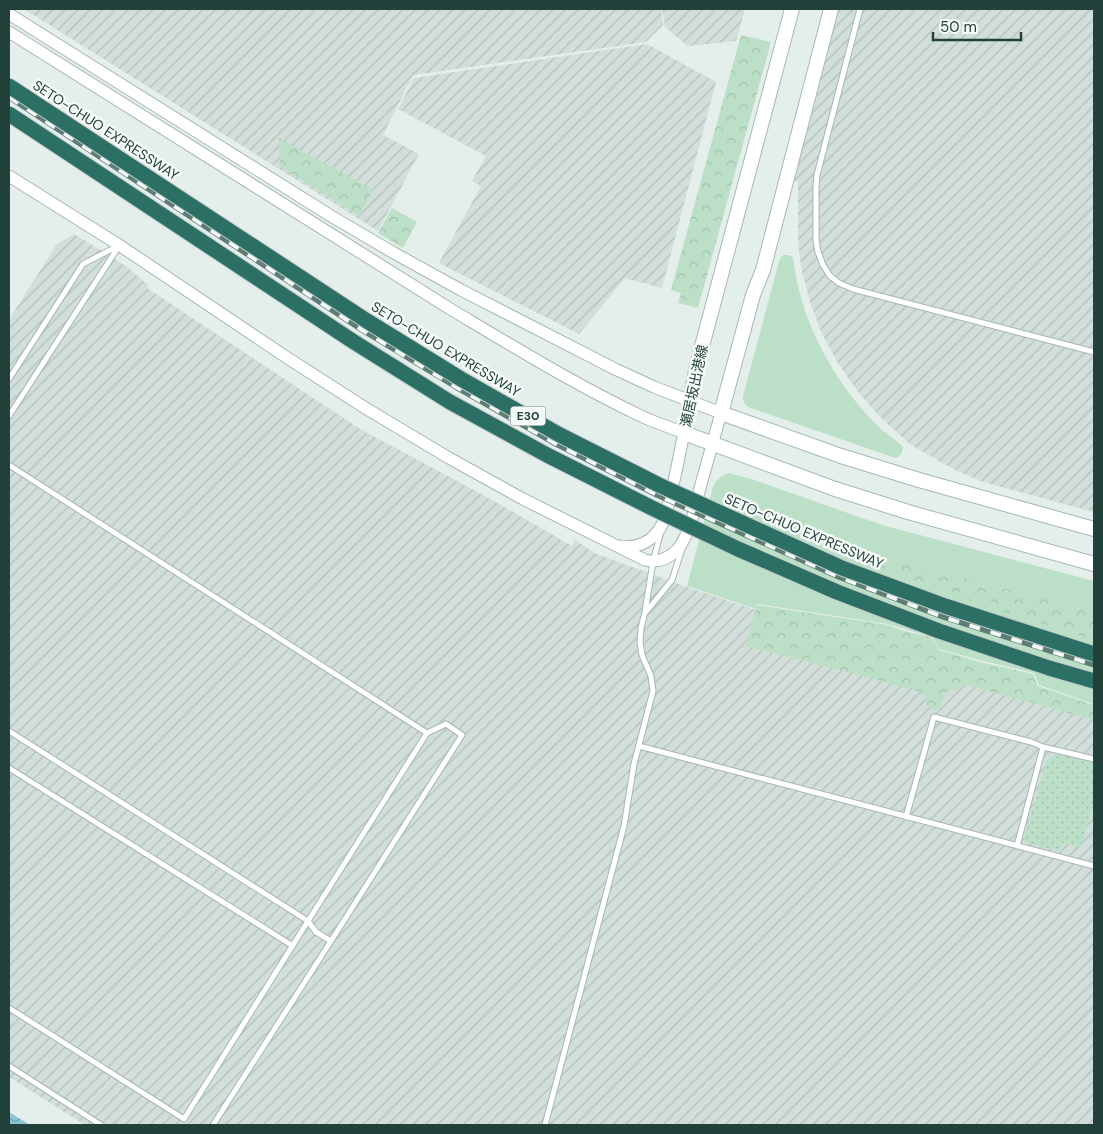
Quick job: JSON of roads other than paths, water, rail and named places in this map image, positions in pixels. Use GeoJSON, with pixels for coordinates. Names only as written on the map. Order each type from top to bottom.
{"type":"FeatureCollection","features":[{"type":"Feature","properties":{"kind":"highway","name":"SETO-CHUO EXPRESSWAY"},"geometry":{"type":"LineString","coordinates":[[9,86],[367,321],[461,379],[558,434],[661,486],[842,568],[945,606],[1094,654]]}},
{"type":"Feature","properties":{"kind":"highway","name":"E30"},"geometry":{"type":"LineString","coordinates":[[9,114],[354,342],[450,402],[547,455],[712,537],[837,592],[939,630],[1049,668],[1094,681]]}},
{"type":"Feature","properties":{"kind":"main road","name":"瀬居坂出港線"},"geometry":{"type":"LineString","coordinates":[[792,9],[697,367],[684,433],[835,489],[908,512],[1094,564]]}},
{"type":"Feature","properties":{"kind":"main road"},"geometry":{"type":"LineString","coordinates":[[830,9],[763,270],[753,295],[721,413],[841,456],[1094,529]]}},
{"type":"Feature","properties":{"kind":"street"},"geometry":{"type":"LineString","coordinates":[[9,14],[323,211],[394,253],[615,369],[690,402],[721,413],[684,540],[670,556],[653,562],[645,560],[490,481],[367,409],[289,360],[119,245],[9,176]]}},
{"type":"Feature","properties":{"kind":"street"},"geometry":{"type":"LineString","coordinates":[[9,32],[513,347],[601,396],[644,417],[684,433],[677,470],[664,520],[659,530],[644,544],[635,547],[614,545]]}},
{"type":"Feature","properties":{"kind":"lane"},"geometry":{"type":"LineString","coordinates":[[860,9],[817,175],[816,240],[823,265],[830,276],[852,289],[1094,352]]}},
{"type":"Feature","properties":{"kind":"lane"},"geometry":{"type":"LineString","coordinates":[[9,379],[83,264],[119,245]]}},
{"type":"Feature","properties":{"kind":"lane"},"geometry":{"type":"LineString","coordinates":[[9,416],[119,245]]}},
{"type":"Feature","properties":{"kind":"lane"},"geometry":{"type":"LineString","coordinates":[[9,465],[427,733]]}},
{"type":"Feature","properties":{"kind":"lane"},"geometry":{"type":"LineString","coordinates":[[544,1125],[624,826],[634,764],[654,691],[651,676],[642,655],[640,642],[653,562],[664,520]]}},
{"type":"Feature","properties":{"kind":"lane"},"geometry":{"type":"LineString","coordinates":[[645,612],[672,580],[691,521]]}},
{"type":"Feature","properties":{"kind":"lane"},"geometry":{"type":"LineString","coordinates":[[906,817],[934,718],[1094,759]]}},
{"type":"Feature","properties":{"kind":"lane"},"geometry":{"type":"LineString","coordinates":[[9,1008],[184,1119],[427,733],[446,724],[462,735],[213,1125]]}},
{"type":"Feature","properties":{"kind":"lane"},"geometry":{"type":"LineString","coordinates":[[9,731],[308,921],[316,932],[331,941]]}},
{"type":"Feature","properties":{"kind":"lane"},"geometry":{"type":"LineString","coordinates":[[639,746],[1094,866]]}},
{"type":"Feature","properties":{"kind":"lane"},"geometry":{"type":"LineString","coordinates":[[1017,846],[1043,747]]}},
{"type":"Feature","properties":{"kind":"lane"},"geometry":{"type":"LineString","coordinates":[[9,768],[293,946]]}},
{"type":"Feature","properties":{"kind":"lane"},"geometry":{"type":"LineString","coordinates":[[9,1066],[101,1125]]}},
{"type":"Feature","properties":{"kind":"water"},"geometry":{"type":"Polygon","coordinates":[[[9,1112],[30,1125],[9,1125],[9,1112]]]}},
{"type":"Feature","properties":{"kind":"railway"},"geometry":{"type":"LineString","coordinates":[[9,97],[362,330],[456,387],[556,444],[657,495],[839,577],[943,617],[1094,665]]}}]}
